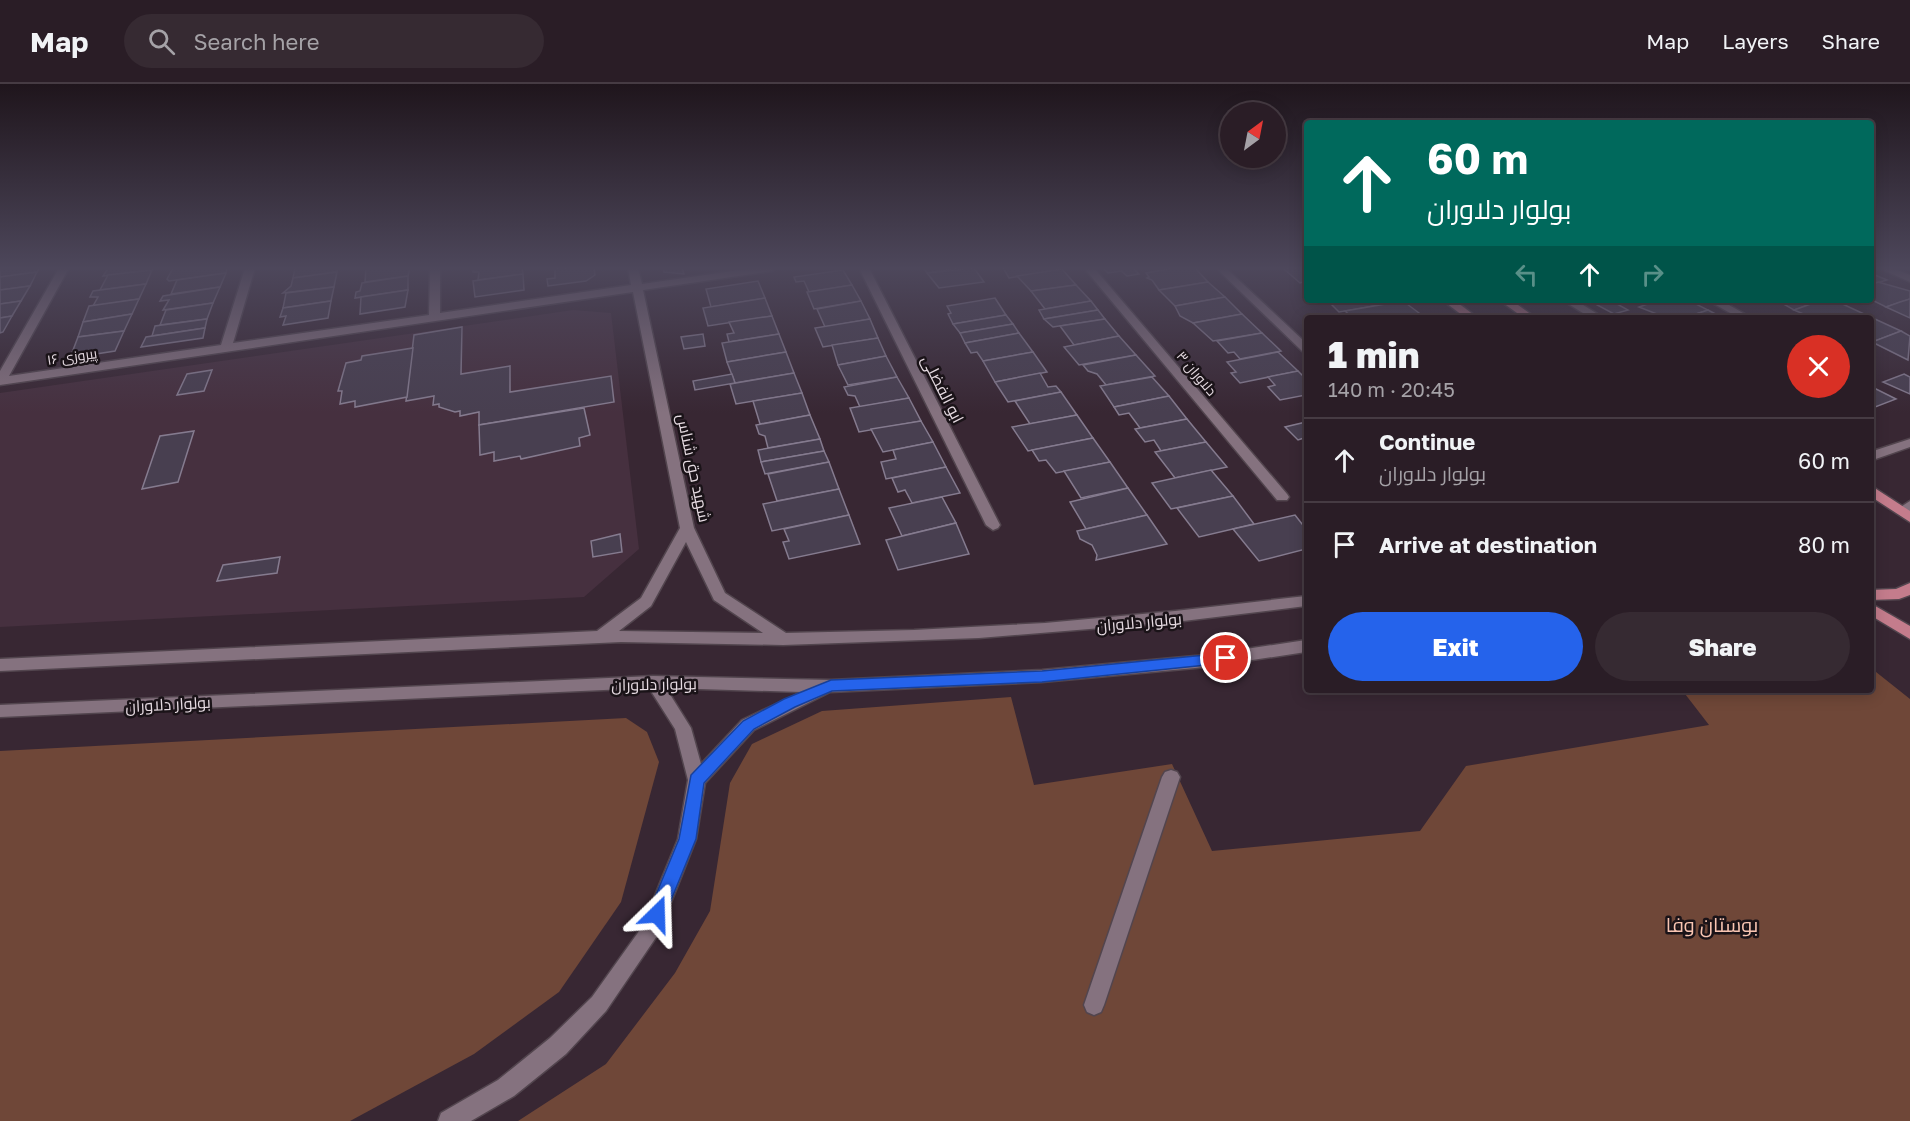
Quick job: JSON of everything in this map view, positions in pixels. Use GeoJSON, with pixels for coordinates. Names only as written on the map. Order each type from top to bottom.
{"type":"FeatureCollection","features":[{"type":"Feature","properties":{"kind":"main road"},"geometry":{"type":"LineString","coordinates":[[1874,491],[1908,511]]}},
{"type":"Feature","properties":{"kind":"main road"},"geometry":{"type":"LineString","coordinates":[[1874,595],[1899,594],[1910,588]]}},
{"type":"Feature","properties":{"kind":"main road"},"geometry":{"type":"LineString","coordinates":[[1874,610],[1910,633]]}},
{"type":"Feature","properties":{"kind":"street"},"geometry":{"type":"LineString","coordinates":[[0,381],[37,316]]}},
{"type":"Feature","properties":{"kind":"street"},"geometry":{"type":"LineString","coordinates":[[226,348],[235,316]]}},
{"type":"Feature","properties":{"kind":"street","name":"پیروزی ۱۶"},"geometry":{"type":"LineString","coordinates":[[0,381],[438,316]]}},
{"type":"Feature","properties":{"kind":"street","name":"شهید حق شناس"},"geometry":{"type":"LineString","coordinates":[[644,316],[687,528],[718,596],[783,639]]}},
{"type":"Feature","properties":{"kind":"street","name":"ابو الفضلی"},"geometry":{"type":"LineString","coordinates":[[888,316],[993,525]]}},
{"type":"Feature","properties":{"kind":"street","name":"دلاوران ۳"},"geometry":{"type":"LineString","coordinates":[[1130,316],[1282,497]]}},
{"type":"Feature","properties":{"kind":"street"},"geometry":{"type":"LineString","coordinates":[[1272,316],[1304,347]]}},
{"type":"Feature","properties":{"kind":"street"},"geometry":{"type":"LineString","coordinates":[[1874,456],[1910,443]]}},
{"type":"Feature","properties":{"kind":"street"},"geometry":{"type":"LineString","coordinates":[[602,636],[646,602],[687,528]]}},
{"type":"Feature","properties":{"kind":"street","name":"بولوار دلاوران"},"geometry":{"type":"LineString","coordinates":[[0,665],[202,658],[602,636],[783,639],[1036,631],[1185,618],[1304,601]]}},
{"type":"Feature","properties":{"kind":"street","name":"بولوار دلاوران"},"geometry":{"type":"LineString","coordinates":[[0,711],[653,682],[831,686],[1042,676],[1206,661],[1304,646]]}},
{"type":"Feature","properties":{"kind":"street"},"geometry":{"type":"LineString","coordinates":[[449,1121],[506,1088],[558,1046],[599,1004],[649,933],[687,839],[697,780],[683,728],[653,682]]}},
{"type":"Feature","properties":{"kind":"street"},"geometry":{"type":"LineString","coordinates":[[697,780],[748,725],[831,686]]}},
{"type":"Feature","properties":{"kind":"street"},"geometry":{"type":"LineString","coordinates":[[1094,1005],[1172,777]]}},
{"type":"Feature","properties":{"kind":"shaded area"},"geometry":{"type":"Polygon","coordinates":[[[529,316],[611,316],[639,549],[584,597],[0,627],[0,393],[529,316]]]}},
{"type":"Feature","properties":{"kind":"green space","name":"بوستان وفا"},"geometry":{"type":"Polygon","coordinates":[[[1874,670],[1910,699],[1910,1121],[518,1121],[606,1064],[675,973],[710,911],[730,783],[752,744],[822,711],[1011,697],[1034,785],[1172,764],[1212,851],[1420,831],[1466,766],[1709,725],[1684,693],[1874,693],[1874,670]]]}},
{"type":"Feature","properties":{"kind":"green space"},"geometry":{"type":"Polygon","coordinates":[[[626,718],[647,732],[659,762],[621,902],[559,992],[474,1054],[350,1121],[0,1121],[0,751],[626,718]]]}},
{"type":"Feature","properties":{"kind":"building"},"geometry":{"type":"Polygon","coordinates":[[[12,316],[3,332],[0,333],[0,318],[12,316]]]}},
{"type":"Feature","properties":{"kind":"building"},"geometry":{"type":"Polygon","coordinates":[[[85,316],[117,316],[83,322],[85,316]]]}},
{"type":"Feature","properties":{"kind":"building"},"geometry":{"type":"Polygon","coordinates":[[[131,316],[124,331],[78,337],[83,322],[131,316]]]}},
{"type":"Feature","properties":{"kind":"building"},"geometry":{"type":"Polygon","coordinates":[[[163,316],[208,316],[207,319],[160,325],[163,316]]]}},
{"type":"Feature","properties":{"kind":"building"},"geometry":{"type":"Polygon","coordinates":[[[286,316],[328,316],[328,318],[283,325],[286,316]]]}},
{"type":"Feature","properties":{"kind":"building"},"geometry":{"type":"Polygon","coordinates":[[[705,316],[769,316],[708,326],[705,316]]]}},
{"type":"Feature","properties":{"kind":"building"},"geometry":{"type":"Polygon","coordinates":[[[772,316],[779,334],[729,342],[727,334],[734,333],[729,322],[772,316]]]}},
{"type":"Feature","properties":{"kind":"building"},"geometry":{"type":"Polygon","coordinates":[[[820,316],[869,316],[870,319],[825,327],[820,316]]]}},
{"type":"Feature","properties":{"kind":"building"},"geometry":{"type":"Polygon","coordinates":[[[949,316],[998,316],[953,324],[949,316]]]}},
{"type":"Feature","properties":{"kind":"building"},"geometry":{"type":"Polygon","coordinates":[[[1007,316],[1013,324],[960,333],[953,324],[1007,316]]]}},
{"type":"Feature","properties":{"kind":"building"},"geometry":{"type":"Polygon","coordinates":[[[1060,316],[1103,316],[1105,319],[1053,327],[1044,319],[1060,316]]]}},
{"type":"Feature","properties":{"kind":"building"},"geometry":{"type":"Polygon","coordinates":[[[1181,316],[1229,316],[1193,323],[1181,316]]]}},
{"type":"Feature","properties":{"kind":"building"},"geometry":{"type":"Polygon","coordinates":[[[1229,316],[1245,316],[1262,333],[1213,341],[1193,323],[1229,316]]]}},
{"type":"Feature","properties":{"kind":"building"},"geometry":{"type":"Polygon","coordinates":[[[207,319],[205,328],[152,336],[155,326],[207,319]]]}},
{"type":"Feature","properties":{"kind":"building"},"geometry":{"type":"Polygon","coordinates":[[[870,319],[878,338],[823,347],[815,328],[870,319]]]}},
{"type":"Feature","properties":{"kind":"building"},"geometry":{"type":"Polygon","coordinates":[[[1105,319],[1119,336],[1074,345],[1060,326],[1105,319]]]}},
{"type":"Feature","properties":{"kind":"building"},"geometry":{"type":"Polygon","coordinates":[[[1874,319],[1901,331],[1875,341],[1874,319]]]}},
{"type":"Feature","properties":{"kind":"building"},"geometry":{"type":"Polygon","coordinates":[[[1013,324],[1019,333],[965,343],[960,333],[1013,324]]]}},
{"type":"Feature","properties":{"kind":"building"},"geometry":{"type":"Polygon","coordinates":[[[462,327],[461,374],[510,366],[510,392],[611,376],[614,402],[479,425],[479,412],[460,416],[460,411],[455,412],[439,407],[439,404],[433,405],[434,396],[406,401],[414,335],[462,327]]]}},
{"type":"Feature","properties":{"kind":"building"},"geometry":{"type":"Polygon","coordinates":[[[205,328],[203,338],[141,347],[146,337],[205,328]]]}},
{"type":"Feature","properties":{"kind":"building"},"geometry":{"type":"Polygon","coordinates":[[[124,331],[115,351],[70,358],[78,337],[124,331]]]}},
{"type":"Feature","properties":{"kind":"building"},"geometry":{"type":"Polygon","coordinates":[[[1901,331],[1910,336],[1908,360],[1874,343],[1901,331]]]}},
{"type":"Feature","properties":{"kind":"building"},"geometry":{"type":"Polygon","coordinates":[[[1019,333],[1033,352],[983,361],[977,352],[971,353],[965,343],[1019,333]]]}},
{"type":"Feature","properties":{"kind":"building"},"geometry":{"type":"Polygon","coordinates":[[[1262,333],[1281,351],[1240,359],[1234,352],[1228,353],[1217,341],[1262,333]]]}},
{"type":"Feature","properties":{"kind":"building"},"geometry":{"type":"Polygon","coordinates":[[[703,334],[705,346],[684,349],[681,337],[703,334]]]}},
{"type":"Feature","properties":{"kind":"building"},"geometry":{"type":"Polygon","coordinates":[[[779,334],[786,352],[727,362],[722,343],[779,334]]]}},
{"type":"Feature","properties":{"kind":"building"},"geometry":{"type":"Polygon","coordinates":[[[1119,336],[1136,355],[1079,365],[1064,347],[1119,336]]]}},
{"type":"Feature","properties":{"kind":"building"},"geometry":{"type":"Polygon","coordinates":[[[878,338],[886,356],[838,365],[832,345],[878,338]]]}},
{"type":"Feature","properties":{"kind":"building"},"geometry":{"type":"Polygon","coordinates":[[[413,348],[407,397],[355,407],[355,401],[340,404],[342,391],[338,391],[346,363],[361,360],[362,356],[413,348]]]}},
{"type":"Feature","properties":{"kind":"building"},"geometry":{"type":"Polygon","coordinates":[[[786,352],[794,373],[735,383],[727,362],[786,352]]]}},
{"type":"Feature","properties":{"kind":"building"},"geometry":{"type":"Polygon","coordinates":[[[1033,352],[1047,372],[995,382],[983,361],[1033,352]]]}},
{"type":"Feature","properties":{"kind":"building"},"geometry":{"type":"Polygon","coordinates":[[[1278,352],[1298,371],[1240,383],[1231,373],[1236,372],[1227,362],[1278,352]]]}},
{"type":"Feature","properties":{"kind":"building"},"geometry":{"type":"Polygon","coordinates":[[[1136,355],[1155,376],[1106,385],[1097,374],[1088,371],[1083,365],[1136,355]]]}},
{"type":"Feature","properties":{"kind":"building"},"geometry":{"type":"Polygon","coordinates":[[[886,356],[897,377],[848,385],[838,365],[886,356]]]}},
{"type":"Feature","properties":{"kind":"building"},"geometry":{"type":"Polygon","coordinates":[[[212,370],[204,391],[177,395],[187,374],[212,370]]]}},
{"type":"Feature","properties":{"kind":"building"},"geometry":{"type":"Polygon","coordinates":[[[1298,371],[1304,377],[1304,395],[1280,400],[1268,387],[1275,385],[1268,377],[1298,371]]]}},
{"type":"Feature","properties":{"kind":"building"},"geometry":{"type":"Polygon","coordinates":[[[794,373],[802,393],[736,404],[730,384],[794,373]]]}},
{"type":"Feature","properties":{"kind":"building"},"geometry":{"type":"Polygon","coordinates":[[[1040,373],[1048,387],[1056,386],[1061,392],[1008,402],[995,382],[1040,373]]]}},
{"type":"Feature","properties":{"kind":"building"},"geometry":{"type":"Polygon","coordinates":[[[732,374],[735,383],[695,390],[693,381],[732,374]]]}},
{"type":"Feature","properties":{"kind":"building"},"geometry":{"type":"Polygon","coordinates":[[[1904,374],[1910,377],[1910,394],[1883,382],[1904,374]]]}},
{"type":"Feature","properties":{"kind":"building"},"geometry":{"type":"Polygon","coordinates":[[[897,377],[909,398],[860,407],[855,396],[848,395],[844,387],[897,377]]]}},
{"type":"Feature","properties":{"kind":"building"},"geometry":{"type":"Polygon","coordinates":[[[1152,377],[1169,396],[1114,407],[1100,386],[1152,377]]]}},
{"type":"Feature","properties":{"kind":"building"},"geometry":{"type":"Polygon","coordinates":[[[1874,388],[1896,399],[1874,407],[1874,388]]]}},
{"type":"Feature","properties":{"kind":"building"},"geometry":{"type":"Polygon","coordinates":[[[1061,392],[1077,415],[1030,424],[1015,401],[1061,392]]]}},
{"type":"Feature","properties":{"kind":"building"},"geometry":{"type":"Polygon","coordinates":[[[802,393],[810,415],[760,424],[753,401],[802,393]]]}},
{"type":"Feature","properties":{"kind":"building"},"geometry":{"type":"Polygon","coordinates":[[[1169,396],[1187,419],[1140,428],[1129,413],[1119,415],[1114,407],[1169,396]]]}},
{"type":"Feature","properties":{"kind":"building"},"geometry":{"type":"Polygon","coordinates":[[[909,398],[921,421],[859,432],[850,408],[909,398]]]}},
{"type":"Feature","properties":{"kind":"building"},"geometry":{"type":"Polygon","coordinates":[[[584,408],[590,435],[579,438],[580,446],[521,459],[520,456],[494,461],[494,452],[480,455],[479,425],[584,408]]]}},
{"type":"Feature","properties":{"kind":"building"},"geometry":{"type":"Polygon","coordinates":[[[810,415],[820,439],[768,448],[765,436],[759,434],[756,425],[810,415]]]}},
{"type":"Feature","properties":{"kind":"building"},"geometry":{"type":"Polygon","coordinates":[[[1077,415],[1093,438],[1028,451],[1012,427],[1077,415]]]}},
{"type":"Feature","properties":{"kind":"building"},"geometry":{"type":"Polygon","coordinates":[[[1187,419],[1206,442],[1161,451],[1154,440],[1145,442],[1135,429],[1187,419]]]}},
{"type":"Feature","properties":{"kind":"building"},"geometry":{"type":"Polygon","coordinates":[[[921,421],[933,442],[883,452],[871,429],[921,421]]]}},
{"type":"Feature","properties":{"kind":"building"},"geometry":{"type":"Polygon","coordinates":[[[1304,422],[1304,438],[1298,440],[1285,427],[1304,422]]]}},
{"type":"Feature","properties":{"kind":"building"},"geometry":{"type":"Polygon","coordinates":[[[194,431],[178,482],[142,489],[160,436],[194,431]]]}},
{"type":"Feature","properties":{"kind":"building"},"geometry":{"type":"Polygon","coordinates":[[[1093,438],[1110,462],[1056,473],[1046,460],[1039,461],[1032,450],[1093,438]]]}},
{"type":"Feature","properties":{"kind":"building"},"geometry":{"type":"Polygon","coordinates":[[[820,439],[824,451],[761,462],[758,450],[820,439]]]}},
{"type":"Feature","properties":{"kind":"building"},"geometry":{"type":"Polygon","coordinates":[[[933,442],[946,467],[886,479],[881,462],[896,459],[893,450],[933,442]]]}},
{"type":"Feature","properties":{"kind":"building"},"geometry":{"type":"Polygon","coordinates":[[[1206,442],[1227,467],[1175,478],[1155,452],[1206,442]]]}},
{"type":"Feature","properties":{"kind":"building"},"geometry":{"type":"Polygon","coordinates":[[[824,451],[829,462],[765,474],[761,462],[824,451]]]}},
{"type":"Feature","properties":{"kind":"building"},"geometry":{"type":"Polygon","coordinates":[[[829,462],[839,489],[777,501],[768,474],[829,462]]]}},
{"type":"Feature","properties":{"kind":"building"},"geometry":{"type":"Polygon","coordinates":[[[1110,462],[1128,488],[1081,498],[1064,471],[1110,462]]]}},
{"type":"Feature","properties":{"kind":"building"},"geometry":{"type":"Polygon","coordinates":[[[946,467],[960,493],[912,503],[905,490],[898,492],[892,478],[946,467]]]}},
{"type":"Feature","properties":{"kind":"building"},"geometry":{"type":"Polygon","coordinates":[[[1211,470],[1233,496],[1171,509],[1152,483],[1211,470]]]}},
{"type":"Feature","properties":{"kind":"building"},"geometry":{"type":"Polygon","coordinates":[[[1128,488],[1147,515],[1086,529],[1070,502],[1128,488]]]}},
{"type":"Feature","properties":{"kind":"building"},"geometry":{"type":"Polygon","coordinates":[[[839,489],[849,515],[772,531],[763,504],[839,489]]]}},
{"type":"Feature","properties":{"kind":"building"},"geometry":{"type":"Polygon","coordinates":[[[1233,496],[1254,524],[1199,537],[1177,508],[1233,496]]]}},
{"type":"Feature","properties":{"kind":"building"},"geometry":{"type":"Polygon","coordinates":[[[942,497],[956,523],[902,536],[889,508],[942,497]]]}},
{"type":"Feature","properties":{"kind":"building"},"geometry":{"type":"Polygon","coordinates":[[[849,515],[860,544],[789,559],[783,542],[789,541],[784,529],[849,515]]]}},
{"type":"Feature","properties":{"kind":"building"},"geometry":{"type":"Polygon","coordinates":[[[1147,515],[1167,544],[1096,560],[1097,555],[1092,545],[1080,539],[1077,531],[1147,515]]]}},
{"type":"Feature","properties":{"kind":"building"},"geometry":{"type":"Polygon","coordinates":[[[1295,515],[1304,526],[1304,550],[1259,561],[1233,529],[1295,515]]]}},
{"type":"Feature","properties":{"kind":"building"},"geometry":{"type":"Polygon","coordinates":[[[956,523],[969,554],[898,570],[886,540],[956,523]]]}},
{"type":"Feature","properties":{"kind":"building"},"geometry":{"type":"Polygon","coordinates":[[[620,534],[622,552],[593,557],[591,541],[620,534]]]}},
{"type":"Feature","properties":{"kind":"building"},"geometry":{"type":"Polygon","coordinates":[[[280,557],[277,573],[217,581],[223,565],[280,557]]]}},
{"type":"Feature","properties":{"kind":"route"},"geometry":{"type":"LineString","coordinates":[[657,914],[687,839],[697,780],[748,725],[790,703],[831,686],[1042,676],[1226,658]]}}]}
